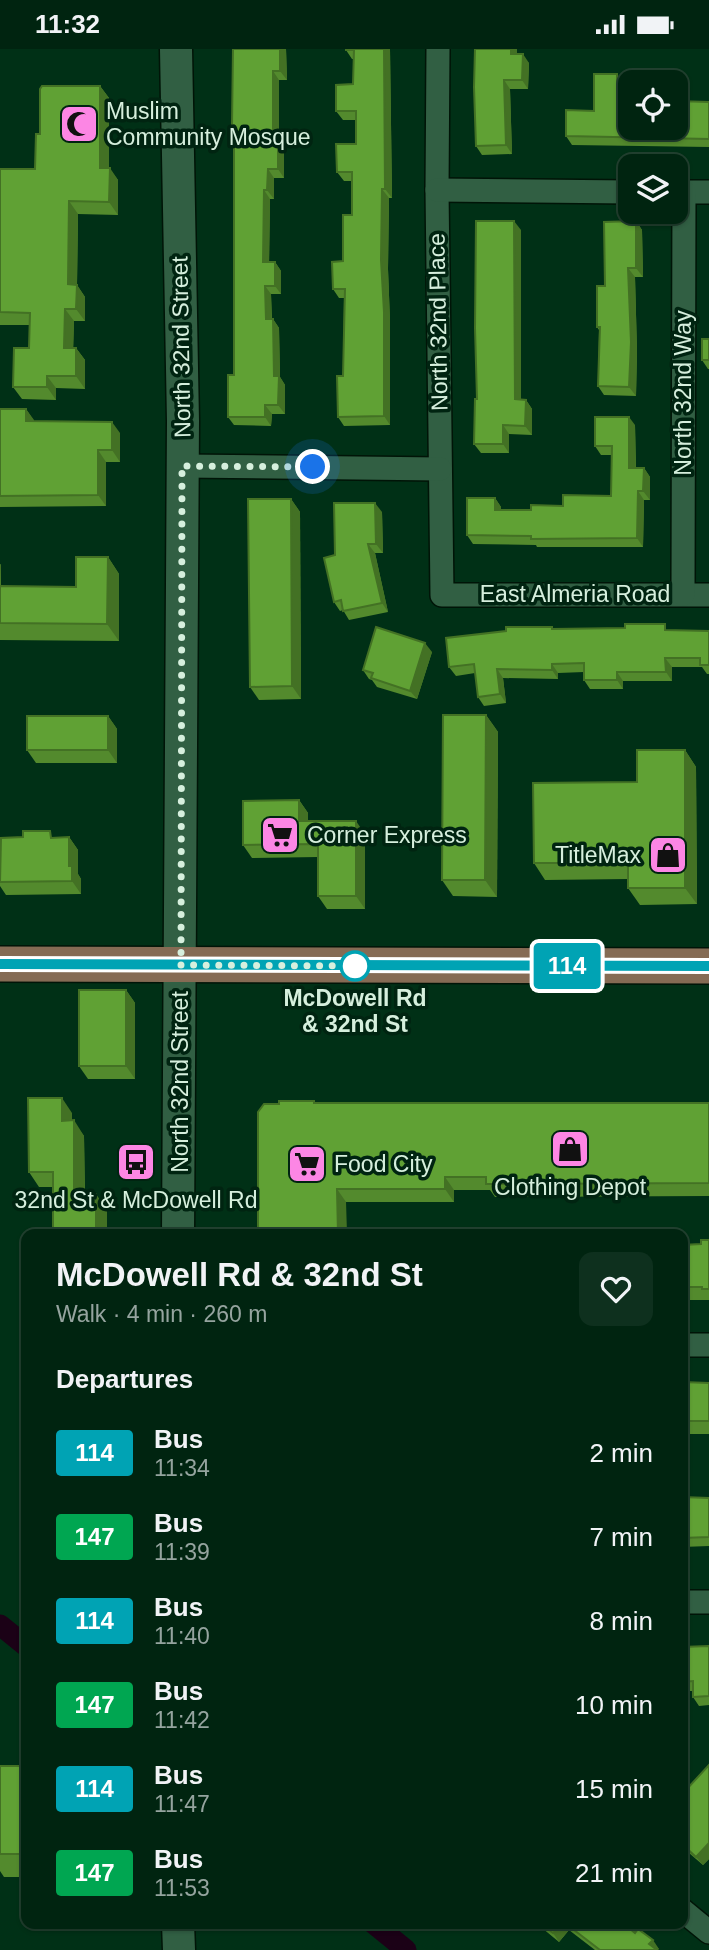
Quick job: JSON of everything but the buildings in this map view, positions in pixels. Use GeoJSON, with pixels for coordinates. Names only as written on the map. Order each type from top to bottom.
{"type":"FeatureCollection","features":[{"type":"Feature","properties":{"kind":"main road","name":"North 32nd Street"},"geometry":{"type":"LineString","coordinates":[[176,49],[182,466],[178,1229]]}},
{"type":"Feature","properties":{"kind":"main road"},"geometry":{"type":"LineString","coordinates":[[0,964],[709,966]]}},
{"type":"Feature","properties":{"kind":"main road"},"geometry":{"type":"LineString","coordinates":[[178,1929],[179,1950]]}},
{"type":"Feature","properties":{"kind":"street","name":"North 32nd Place"},"geometry":{"type":"LineString","coordinates":[[438,49],[442,595]]}},
{"type":"Feature","properties":{"kind":"street"},"geometry":{"type":"LineString","coordinates":[[437,190],[618,192]]}},
{"type":"Feature","properties":{"kind":"street"},"geometry":{"type":"LineString","coordinates":[[688,192],[709,192]]}},
{"type":"Feature","properties":{"kind":"street","name":"North 32nd Way"},"geometry":{"type":"LineString","coordinates":[[680,224],[683,594]]}},
{"type":"Feature","properties":{"kind":"street"},"geometry":{"type":"LineString","coordinates":[[182,466],[440,468]]}},
{"type":"Feature","properties":{"kind":"street","name":"East Almeria Road"},"geometry":{"type":"LineString","coordinates":[[442,595],[709,594]]}},
{"type":"Feature","properties":{"kind":"street"},"geometry":{"type":"LineString","coordinates":[[688,1345],[709,1345]]}},
{"type":"Feature","properties":{"kind":"street"},"geometry":{"type":"LineString","coordinates":[[688,1602],[709,1602]]}},
{"type":"Feature","properties":{"kind":"street"},"geometry":{"type":"LineString","coordinates":[[688,1914],[708,1928]]}},
{"type":"Feature","properties":{"kind":"waterway"},"geometry":{"type":"LineString","coordinates":[[0,1625],[21,1642]]}},
{"type":"Feature","properties":{"kind":"waterway"},"geometry":{"type":"LineString","coordinates":[[380,1929],[406,1950]]}},
{"type":"Feature","properties":{"kind":"bus line","name":"114"},"geometry":{"type":"LineString","coordinates":[[0,964],[709,966]]}},
{"type":"Feature","properties":{"kind":"place","name":"Muslim Community Mosque"},"geometry":{"type":"Point","coordinates":[79,124]}},
{"type":"Feature","properties":{"kind":"place","name":"Corner Express"},"geometry":{"type":"Point","coordinates":[280,835]}},
{"type":"Feature","properties":{"kind":"place","name":"TitleMax"},"geometry":{"type":"Point","coordinates":[668,855]}},
{"type":"Feature","properties":{"kind":"place","name":"McDowell Rd & 32nd St"},"geometry":{"type":"Point","coordinates":[355,966]}},
{"type":"Feature","properties":{"kind":"place","name":"Clothing Depot"},"geometry":{"type":"Point","coordinates":[570,1149]}},
{"type":"Feature","properties":{"kind":"place","name":"32nd St & McDowell Rd"},"geometry":{"type":"Point","coordinates":[136,1162]}},
{"type":"Feature","properties":{"kind":"place","name":"Food City"},"geometry":{"type":"Point","coordinates":[307,1164]}},
{"type":"Feature","properties":{"kind":"route"},"geometry":{"type":"LineString","coordinates":[[313,467],[182,466],[181,965],[355,966]]}}]}
